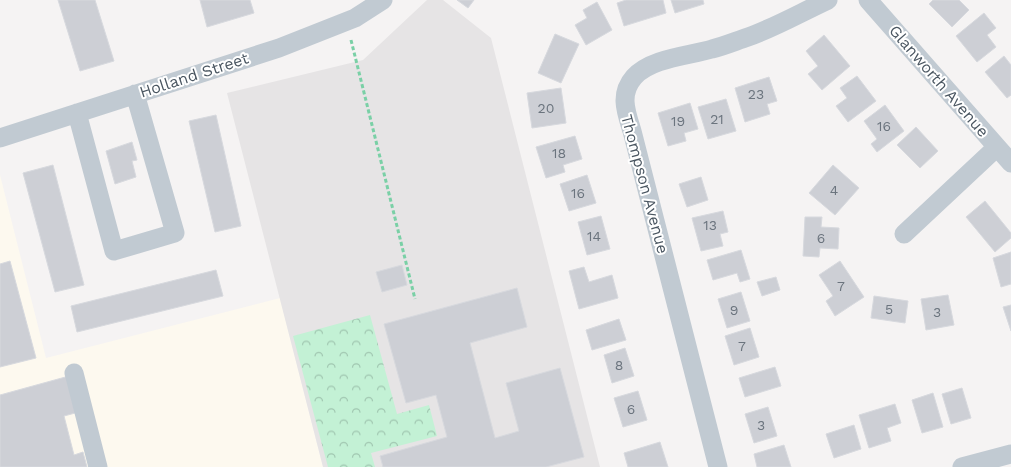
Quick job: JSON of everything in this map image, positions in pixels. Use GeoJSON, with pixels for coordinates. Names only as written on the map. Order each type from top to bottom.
{"type":"FeatureCollection","features":[{"type":"Feature","properties":{"kind":"street","name":"Holland Street"},"geometry":{"type":"LineString","coordinates":[[0,138],[279,48],[355,18],[382,0]]}},
{"type":"Feature","properties":{"kind":"street","name":"Thompson Avenue"},"geometry":{"type":"LineString","coordinates":[[718,467],[625,110],[624,99],[626,89],[644,69],[657,63],[712,49],[751,36],[828,0]]}},
{"type":"Feature","properties":{"kind":"street","name":"Glanworth Avenue"},"geometry":{"type":"LineString","coordinates":[[868,0],[1011,163]]}},
{"type":"Feature","properties":{"kind":"street"},"geometry":{"type":"LineString","coordinates":[[78,114],[114,251],[174,233],[135,94]]}},
{"type":"Feature","properties":{"kind":"street"},"geometry":{"type":"LineString","coordinates":[[904,234],[997,147]]}},
{"type":"Feature","properties":{"kind":"street"},"geometry":{"type":"LineString","coordinates":[[74,373],[98,467]]}},
{"type":"Feature","properties":{"kind":"street"},"geometry":{"type":"LineString","coordinates":[[962,467],[1011,454]]}},
{"type":"Feature","properties":{"kind":"path"},"geometry":{"type":"LineString","coordinates":[[351,40],[415,299]]}},
{"type":"Feature","properties":{"kind":"shaded area"},"geometry":{"type":"Polygon","coordinates":[[[427,0],[443,0],[491,38],[600,467],[323,467],[227,93],[363,60],[427,0]]]}},
{"type":"Feature","properties":{"kind":"shaded area"},"geometry":{"type":"Polygon","coordinates":[[[0,175],[46,358],[280,298],[323,467],[0,467],[0,175]]]}},
{"type":"Feature","properties":{"kind":"green space"},"geometry":{"type":"Polygon","coordinates":[[[370,315],[397,414],[429,405],[437,436],[371,453],[375,467],[328,467],[293,336],[370,315]]]}},
{"type":"Feature","properties":{"kind":"building"},"geometry":{"type":"Polygon","coordinates":[[[58,0],[95,0],[114,61],[80,71],[58,0]]]}},
{"type":"Feature","properties":{"kind":"building"},"geometry":{"type":"Polygon","coordinates":[[[200,0],[250,0],[254,13],[207,27],[200,0]]]}},
{"type":"Feature","properties":{"kind":"building"},"geometry":{"type":"Polygon","coordinates":[[[457,0],[474,0],[468,8],[457,0]]]}},
{"type":"Feature","properties":{"kind":"building"},"geometry":{"type":"Polygon","coordinates":[[[626,0],[663,0],[666,13],[624,26],[617,3],[626,0]]]}},
{"type":"Feature","properties":{"kind":"building"},"geometry":{"type":"Polygon","coordinates":[[[671,0],[703,0],[704,4],[675,13],[671,0]]]}},
{"type":"Feature","properties":{"kind":"building"},"geometry":{"type":"Polygon","coordinates":[[[933,0],[959,0],[969,10],[952,27],[929,4],[933,0]]]}},
{"type":"Feature","properties":{"kind":"building"},"geometry":{"type":"Polygon","coordinates":[[[597,2],[612,30],[586,45],[575,25],[587,18],[583,10],[597,2]]]}},
{"type":"Feature","properties":{"kind":"building"},"geometry":{"type":"Polygon","coordinates":[[[984,13],[996,28],[987,35],[996,47],[977,62],[956,36],[984,13]]]}},
{"type":"Feature","properties":{"kind":"building"},"geometry":{"type":"Polygon","coordinates":[[[555,34],[579,44],[561,83],[538,73],[555,34]]]}},
{"type":"Feature","properties":{"kind":"building"},"geometry":{"type":"Polygon","coordinates":[[[824,35],[850,66],[822,90],[808,74],[818,66],[806,51],[824,35]]]}},
{"type":"Feature","properties":{"kind":"building"},"geometry":{"type":"Polygon","coordinates":[[[1004,56],[1011,65],[1011,95],[1007,98],[985,72],[1004,56]]]}},
{"type":"Feature","properties":{"kind":"building"},"geometry":{"type":"Polygon","coordinates":[[[857,76],[876,101],[848,122],[836,106],[847,98],[840,88],[857,76]]]}},
{"type":"Feature","properties":{"kind":"building"},"geometry":{"type":"Polygon","coordinates":[[[769,77],[777,101],[767,104],[770,114],[745,122],[735,88],[769,77]]]}},
{"type":"Feature","properties":{"kind":"building"},"geometry":{"type":"Polygon","coordinates":[[[561,88],[566,123],[532,128],[527,93],[561,88]]]}},
{"type":"Feature","properties":{"kind":"building"},"geometry":{"type":"Polygon","coordinates":[[[726,99],[736,131],[708,139],[698,107],[726,99]]]}},
{"type":"Feature","properties":{"kind":"building"},"geometry":{"type":"Polygon","coordinates":[[[690,103],[698,129],[684,133],[686,141],[668,146],[658,113],[690,103]]]}},
{"type":"Feature","properties":{"kind":"building"},"geometry":{"type":"Polygon","coordinates":[[[885,105],[904,131],[877,152],[871,144],[877,139],[864,121],[885,105]]]}},
{"type":"Feature","properties":{"kind":"building"},"geometry":{"type":"Polygon","coordinates":[[[216,115],[241,226],[215,232],[189,121],[216,115]]]}},
{"type":"Feature","properties":{"kind":"building"},"geometry":{"type":"Polygon","coordinates":[[[916,127],[938,151],[920,168],[897,145],[916,127]]]}},
{"type":"Feature","properties":{"kind":"building"},"geometry":{"type":"Polygon","coordinates":[[[575,136],[582,159],[563,165],[565,172],[546,178],[536,147],[575,136]]]}},
{"type":"Feature","properties":{"kind":"building"},"geometry":{"type":"Polygon","coordinates":[[[132,142],[137,160],[132,161],[136,177],[115,184],[106,151],[132,142]]]}},
{"type":"Feature","properties":{"kind":"building"},"geometry":{"type":"Polygon","coordinates":[[[53,165],[84,285],[55,292],[23,173],[53,165]]]}},
{"type":"Feature","properties":{"kind":"building"},"geometry":{"type":"Polygon","coordinates":[[[833,165],[859,188],[835,215],[809,193],[833,165]]]}},
{"type":"Feature","properties":{"kind":"building"},"geometry":{"type":"Polygon","coordinates":[[[587,175],[596,203],[569,211],[560,184],[587,175]]]}},
{"type":"Feature","properties":{"kind":"building"},"geometry":{"type":"Polygon","coordinates":[[[701,177],[708,200],[687,207],[679,184],[701,177]]]}},
{"type":"Feature","properties":{"kind":"building"},"geometry":{"type":"Polygon","coordinates":[[[985,201],[1011,233],[1011,238],[995,252],[966,217],[985,201]]]}},
{"type":"Feature","properties":{"kind":"building"},"geometry":{"type":"Polygon","coordinates":[[[723,211],[728,232],[720,234],[723,246],[701,251],[692,218],[723,211]]]}},
{"type":"Feature","properties":{"kind":"building"},"geometry":{"type":"Polygon","coordinates":[[[601,216],[610,249],[587,255],[578,222],[601,216]]]}},
{"type":"Feature","properties":{"kind":"building"},"geometry":{"type":"Polygon","coordinates":[[[805,217],[822,217],[821,227],[839,228],[838,249],[820,248],[819,257],[803,256],[805,217]]]}},
{"type":"Feature","properties":{"kind":"building"},"geometry":{"type":"Polygon","coordinates":[[[741,250],[750,279],[740,282],[737,273],[713,280],[707,260],[741,250]]]}},
{"type":"Feature","properties":{"kind":"building"},"geometry":{"type":"Polygon","coordinates":[[[1011,252],[1011,284],[1001,287],[993,258],[1011,252]]]}},
{"type":"Feature","properties":{"kind":"building"},"geometry":{"type":"Polygon","coordinates":[[[10,261],[36,358],[0,367],[0,264],[10,261]]]}},
{"type":"Feature","properties":{"kind":"building"},"geometry":{"type":"Polygon","coordinates":[[[840,261],[864,297],[835,316],[826,301],[833,296],[819,275],[840,261]]]}},
{"type":"Feature","properties":{"kind":"building"},"geometry":{"type":"Polygon","coordinates":[[[402,265],[407,285],[382,292],[376,272],[402,265]]]}},
{"type":"Feature","properties":{"kind":"building"},"geometry":{"type":"Polygon","coordinates":[[[584,267],[589,282],[612,275],[618,298],[579,309],[569,271],[584,267]]]}},
{"type":"Feature","properties":{"kind":"building"},"geometry":{"type":"Polygon","coordinates":[[[216,270],[223,296],[77,332],[71,306],[216,270]]]}},
{"type":"Feature","properties":{"kind":"building"},"geometry":{"type":"Polygon","coordinates":[[[776,277],[780,290],[762,296],[757,282],[776,277]]]}},
{"type":"Feature","properties":{"kind":"building"},"geometry":{"type":"Polygon","coordinates":[[[517,288],[527,327],[470,343],[495,438],[519,431],[506,383],[560,368],[584,457],[546,467],[383,467],[380,456],[447,437],[436,395],[406,403],[384,324],[517,288]]]}},
{"type":"Feature","properties":{"kind":"building"},"geometry":{"type":"Polygon","coordinates":[[[741,292],[750,321],[727,328],[718,299],[741,292]]]}},
{"type":"Feature","properties":{"kind":"building"},"geometry":{"type":"Polygon","coordinates":[[[948,295],[954,325],[926,330],[921,299],[948,295]]]}},
{"type":"Feature","properties":{"kind":"building"},"geometry":{"type":"Polygon","coordinates":[[[874,296],[908,301],[905,323],[871,318],[874,296]]]}},
{"type":"Feature","properties":{"kind":"building"},"geometry":{"type":"Polygon","coordinates":[[[1011,305],[1011,331],[1003,307],[1011,305]]]}},
{"type":"Feature","properties":{"kind":"building"},"geometry":{"type":"Polygon","coordinates":[[[619,319],[626,340],[592,350],[586,330],[619,319]]]}},
{"type":"Feature","properties":{"kind":"building"},"geometry":{"type":"Polygon","coordinates":[[[750,328],[759,357],[734,365],[725,336],[750,328]]]}},
{"type":"Feature","properties":{"kind":"building"},"geometry":{"type":"Polygon","coordinates":[[[625,348],[634,376],[612,383],[604,355],[625,348]]]}},
{"type":"Feature","properties":{"kind":"building"},"geometry":{"type":"Polygon","coordinates":[[[775,367],[781,386],[745,397],[739,378],[775,367]]]}},
{"type":"Feature","properties":{"kind":"building"},"geometry":{"type":"Polygon","coordinates":[[[69,376],[79,412],[64,416],[74,455],[83,452],[87,467],[0,467],[0,395],[69,376]]]}},
{"type":"Feature","properties":{"kind":"building"},"geometry":{"type":"Polygon","coordinates":[[[962,388],[971,418],[951,424],[942,394],[962,388]]]}},
{"type":"Feature","properties":{"kind":"building"},"geometry":{"type":"Polygon","coordinates":[[[638,391],[647,420],[623,427],[614,398],[638,391]]]}},
{"type":"Feature","properties":{"kind":"building"},"geometry":{"type":"Polygon","coordinates":[[[933,393],[943,427],[922,433],[912,400],[933,393]]]}},
{"type":"Feature","properties":{"kind":"building"},"geometry":{"type":"Polygon","coordinates":[[[895,404],[901,423],[887,428],[891,441],[869,448],[859,415],[895,404]]]}},
{"type":"Feature","properties":{"kind":"building"},"geometry":{"type":"Polygon","coordinates":[[[768,407],[777,436],[754,443],[745,414],[768,407]]]}},
{"type":"Feature","properties":{"kind":"building"},"geometry":{"type":"Polygon","coordinates":[[[854,425],[861,449],[834,458],[826,434],[854,425]]]}},
{"type":"Feature","properties":{"kind":"building"},"geometry":{"type":"Polygon","coordinates":[[[660,442],[668,467],[628,467],[624,453],[660,442]]]}},
{"type":"Feature","properties":{"kind":"building"},"geometry":{"type":"Polygon","coordinates":[[[784,445],[791,467],[757,467],[754,454],[784,445]]]}}]}
